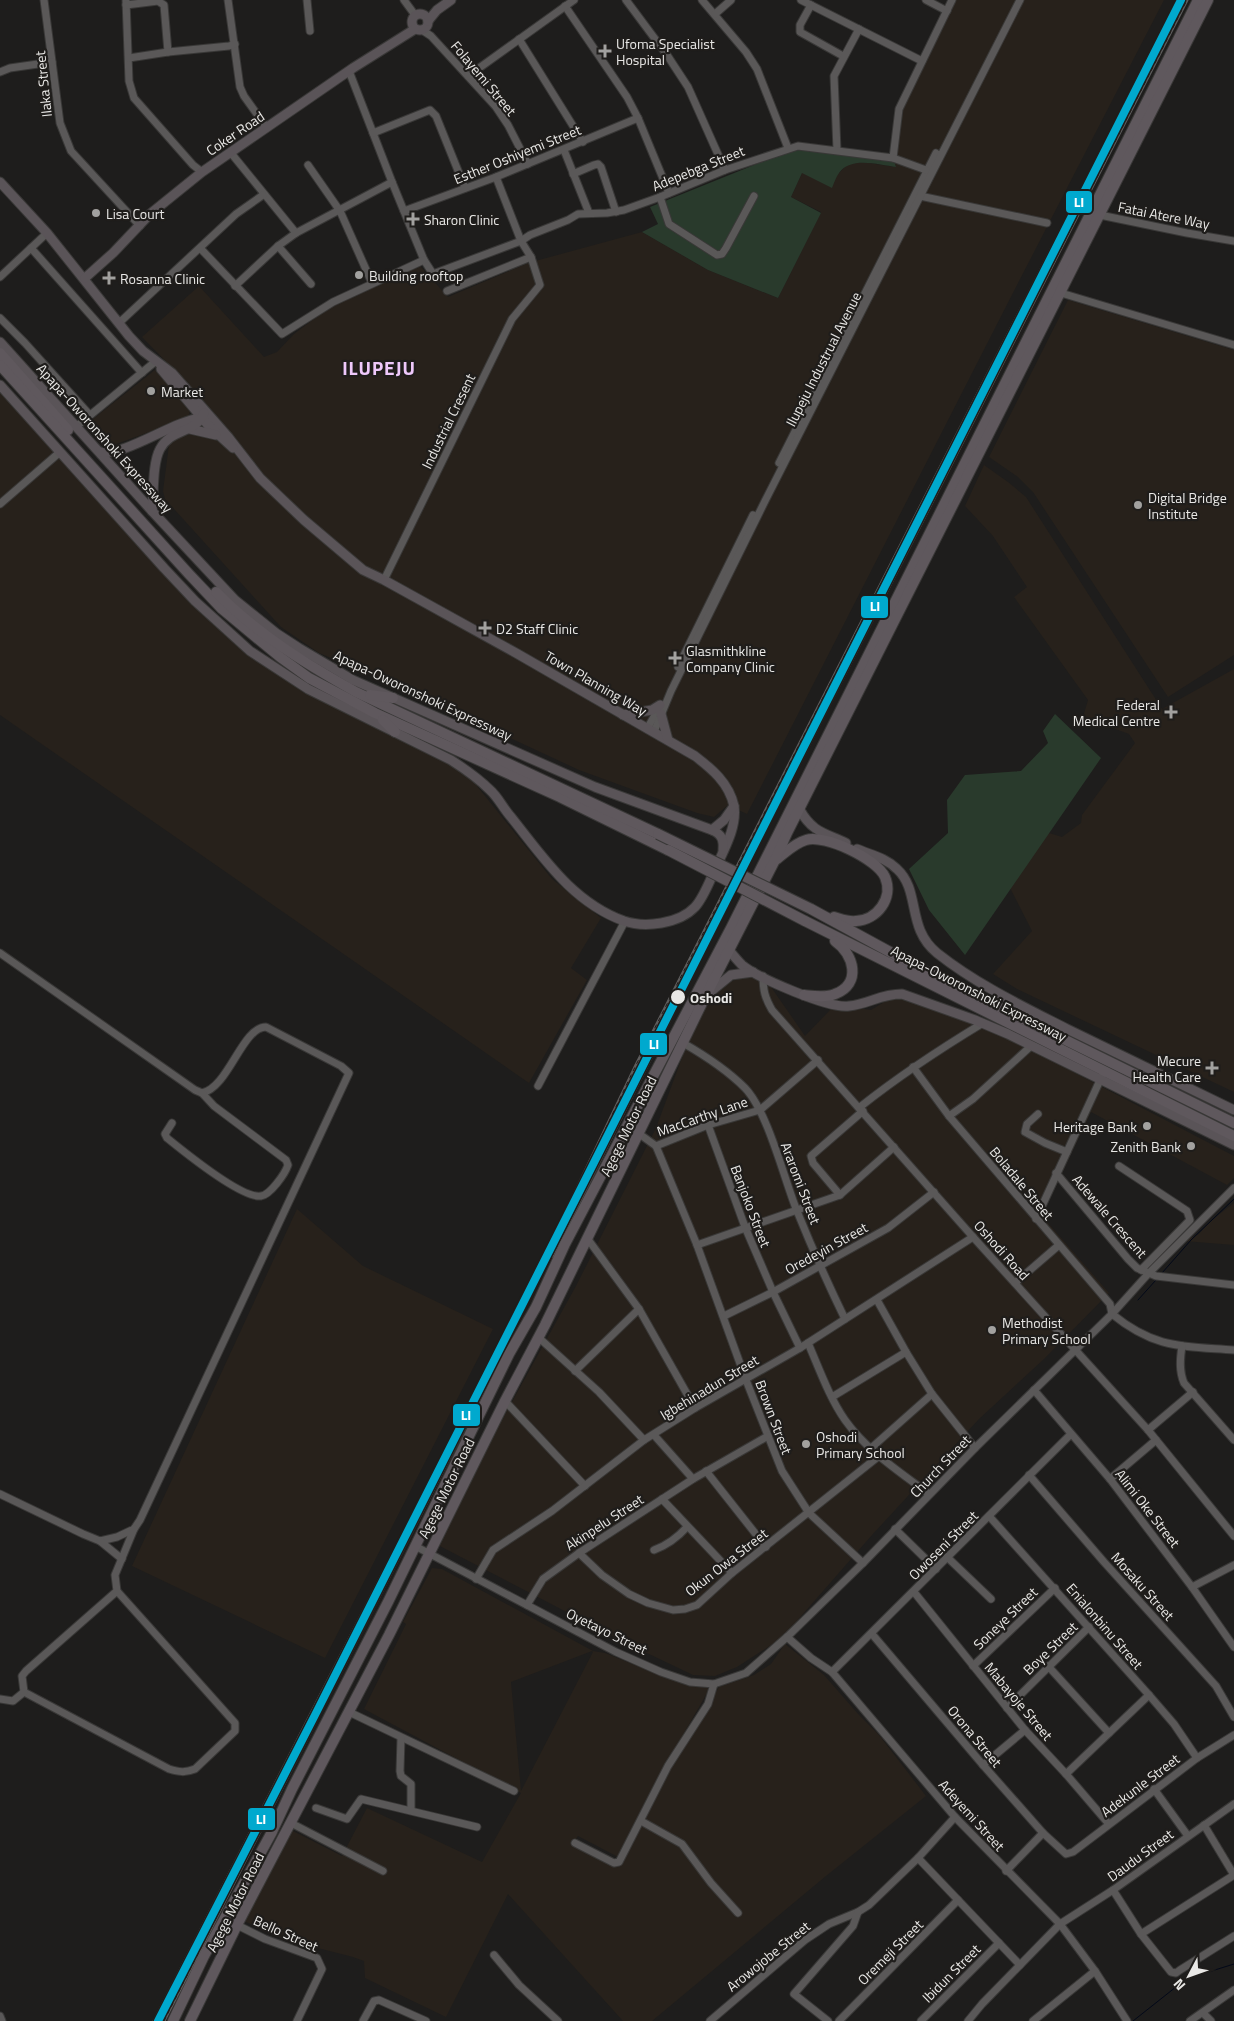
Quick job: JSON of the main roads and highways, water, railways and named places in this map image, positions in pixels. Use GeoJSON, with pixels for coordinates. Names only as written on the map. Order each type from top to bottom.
{"type":"FeatureCollection","features":[{"type":"Feature","properties":{"kind":"highway","name":"Agege Motor Road"},"geometry":{"type":"LineString","coordinates":[[190,2021],[429,1554],[504,1401],[639,1135],[705,997],[776,860],[844,713],[1095,213],[1198,0]]}},
{"type":"Feature","properties":{"kind":"highway","name":"Agege Motor Road"},"geometry":{"type":"LineString","coordinates":[[173,2021],[204,1956],[272,1832],[509,1354],[536,1308],[566,1244],[627,1125],[844,713],[1061,293],[1095,213],[1208,0]]}},
{"type":"Feature","properties":{"kind":"highway","name":"Apapa-Oworonshoki Expressway"},"geometry":{"type":"LineString","coordinates":[[0,353],[172,546],[226,602],[254,627],[317,671],[358,693],[658,834],[811,910],[923,970],[1234,1123]]}},
{"type":"Feature","properties":{"kind":"highway","name":"Apapa-Oworonshoki Expressway"},"geometry":{"type":"LineString","coordinates":[[0,365],[222,609],[254,637],[309,678],[371,715],[409,729],[560,797],[805,920],[1102,1075],[1234,1136]]}},
{"type":"Feature","properties":{"kind":"highway"},"geometry":{"type":"LineString","coordinates":[[358,693],[378,693],[393,698]]}},
{"type":"Feature","properties":{"kind":"highway"},"geometry":{"type":"LineString","coordinates":[[378,693],[397,711]]}},
{"type":"Feature","properties":{"kind":"highway"},"geometry":{"type":"LineString","coordinates":[[371,715],[409,729]]}},
{"type":"Feature","properties":{"kind":"highway"},"geometry":{"type":"LineString","coordinates":[[383,721],[396,732]]}},
{"type":"Feature","properties":{"kind":"highway"},"geometry":{"type":"LineString","coordinates":[[776,860],[796,844],[806,839],[820,838],[832,842],[870,862],[885,876],[887,894],[881,908],[861,920],[846,921],[811,910]]}},
{"type":"Feature","properties":{"kind":"highway"},"geometry":{"type":"LineString","coordinates":[[804,995],[829,996],[837,994],[849,983],[852,972],[852,960],[839,943],[805,920]]}},
{"type":"Feature","properties":{"kind":"main road","name":"Coker Road"},"geometry":{"type":"LineString","coordinates":[[84,278],[140,226],[150,214],[202,172],[349,71],[404,36],[451,0]]}},
{"type":"Feature","properties":{"kind":"main road","name":"Town Planning Way"},"geometry":{"type":"LineString","coordinates":[[0,182],[47,233],[119,323],[143,351],[156,361],[168,379],[229,438],[240,454],[266,483],[321,536],[363,570],[501,644],[695,756],[712,768],[722,780],[734,806]]}},
{"type":"Feature","properties":{"kind":"main road","name":"Apapa-Oworonshoki Expressway"},"geometry":{"type":"LineString","coordinates":[[0,342],[235,600],[323,664],[378,693]]}},
{"type":"Feature","properties":{"kind":"main road","name":"Apapa-Oworonshoki Expressway"},"geometry":{"type":"LineString","coordinates":[[0,385],[195,601],[250,651],[308,689],[371,715],[396,732],[451,760],[472,774],[492,791],[551,868],[568,886],[587,900],[624,921],[660,923],[679,918],[688,913],[699,901],[722,855],[733,824],[734,806]]}},
{"type":"Feature","properties":{"kind":"main road","name":"Town Planning Way"},"geometry":{"type":"LineString","coordinates":[[206,415],[217,435],[240,454]]}},
{"type":"Feature","properties":{"kind":"main road"},"geometry":{"type":"LineString","coordinates":[[152,511],[159,450],[175,433],[190,428],[206,415]]}},
{"type":"Feature","properties":{"kind":"main road"},"geometry":{"type":"LineString","coordinates":[[100,452],[114,452],[206,415]]}},
{"type":"Feature","properties":{"kind":"main road"},"geometry":{"type":"LineString","coordinates":[[190,428],[217,435]]}},
{"type":"Feature","properties":{"kind":"main road","name":"Apapa-Oworonshoki Expressway"},"geometry":{"type":"LineString","coordinates":[[393,698],[594,787],[712,830]]}},
{"type":"Feature","properties":{"kind":"main road"},"geometry":{"type":"LineString","coordinates":[[623,715],[643,712],[662,706],[668,740]]}},
{"type":"Feature","properties":{"kind":"main road"},"geometry":{"type":"LineString","coordinates":[[722,855],[723,839],[720,834],[712,830],[724,820],[734,806]]}},
{"type":"Feature","properties":{"kind":"main road","name":"Apapa-Oworonshoki Expressway"},"geometry":{"type":"LineString","coordinates":[[800,810],[805,820],[819,832],[885,860],[901,872],[909,887],[916,923],[922,935],[936,952],[997,993],[1234,1110]]}},
{"type":"Feature","properties":{"kind":"main road","name":"Apapa-Oworonshoki Expressway"},"geometry":{"type":"LineString","coordinates":[[729,950],[742,964],[753,972],[828,1004],[849,1006],[876,997],[902,994],[982,1023],[1031,1046],[1102,1075],[1234,1145]]}},
{"type":"Feature","properties":{"kind":"main road"},"geometry":{"type":"LineString","coordinates":[[705,997],[731,975],[753,972]]}},
{"type":"Feature","properties":{"kind":"waterway"},"geometry":{"type":"LineString","coordinates":[[1162,1273],[1191,1240],[1234,1199]]}},
{"type":"Feature","properties":{"kind":"waterway"},"geometry":{"type":"LineString","coordinates":[[1138,1300],[1156,1280]]}},
{"type":"Feature","properties":{"kind":"waterway"},"geometry":{"type":"LineString","coordinates":[[1133,2021],[1186,1979],[1234,1964]]}},
{"type":"Feature","properties":{"kind":"railway"},"geometry":{"type":"LineString","coordinates":[[154,2021],[543,1259],[636,1065],[1178,0]]}},
{"type":"Feature","properties":{"kind":"railway"},"geometry":{"type":"LineString","coordinates":[[552,1256],[719,922],[1187,0]]}},
{"type":"Feature","properties":{"kind":"railway"},"geometry":{"type":"LineString","coordinates":[[164,2021],[503,1352]]}},
{"type":"Feature","properties":{"kind":"place","name":"Ufoma Specialist Hospital"},"geometry":{"type":"Point","coordinates":[605,51]}},
{"type":"Feature","properties":{"kind":"place","name":"Lisa Court"},"geometry":{"type":"Point","coordinates":[96,213]}},
{"type":"Feature","properties":{"kind":"place","name":"Sharon Clinic"},"geometry":{"type":"Point","coordinates":[413,219]}},
{"type":"Feature","properties":{"kind":"place","name":"Building rooftop"},"geometry":{"type":"Point","coordinates":[359,275]}},
{"type":"Feature","properties":{"kind":"place","name":"Rosanna Clinic"},"geometry":{"type":"Point","coordinates":[109,278]}},
{"type":"Feature","properties":{"kind":"place","name":"Market"},"geometry":{"type":"Point","coordinates":[151,391]}},
{"type":"Feature","properties":{"kind":"place","name":"Digital Bridge Institute"},"geometry":{"type":"Point","coordinates":[1138,505]}},
{"type":"Feature","properties":{"kind":"place","name":"D2 Staff Clinic"},"geometry":{"type":"Point","coordinates":[485,628]}},
{"type":"Feature","properties":{"kind":"place","name":"Glasmithkline Company Clinic"},"geometry":{"type":"Point","coordinates":[675,658]}},
{"type":"Feature","properties":{"kind":"place","name":"Federal Medical Centre"},"geometry":{"type":"Point","coordinates":[1171,712]}},
{"type":"Feature","properties":{"kind":"place","name":"Oshodi"},"geometry":{"type":"Point","coordinates":[678,997]}},
{"type":"Feature","properties":{"kind":"place","name":"Mecure Health Care"},"geometry":{"type":"Point","coordinates":[1212,1068]}},
{"type":"Feature","properties":{"kind":"place","name":"Heritage Bank"},"geometry":{"type":"Point","coordinates":[1147,1126]}},
{"type":"Feature","properties":{"kind":"place","name":"Zenith Bank"},"geometry":{"type":"Point","coordinates":[1191,1146]}},
{"type":"Feature","properties":{"kind":"place","name":"Methodist Primary School"},"geometry":{"type":"Point","coordinates":[992,1330]}},
{"type":"Feature","properties":{"kind":"place","name":"Oshodi Primary School"},"geometry":{"type":"Point","coordinates":[806,1444]}},
{"type":"Feature","properties":{"kind":"district","name":"ILUPEJU"},"geometry":{"type":"Point","coordinates":[379,367]}}]}
